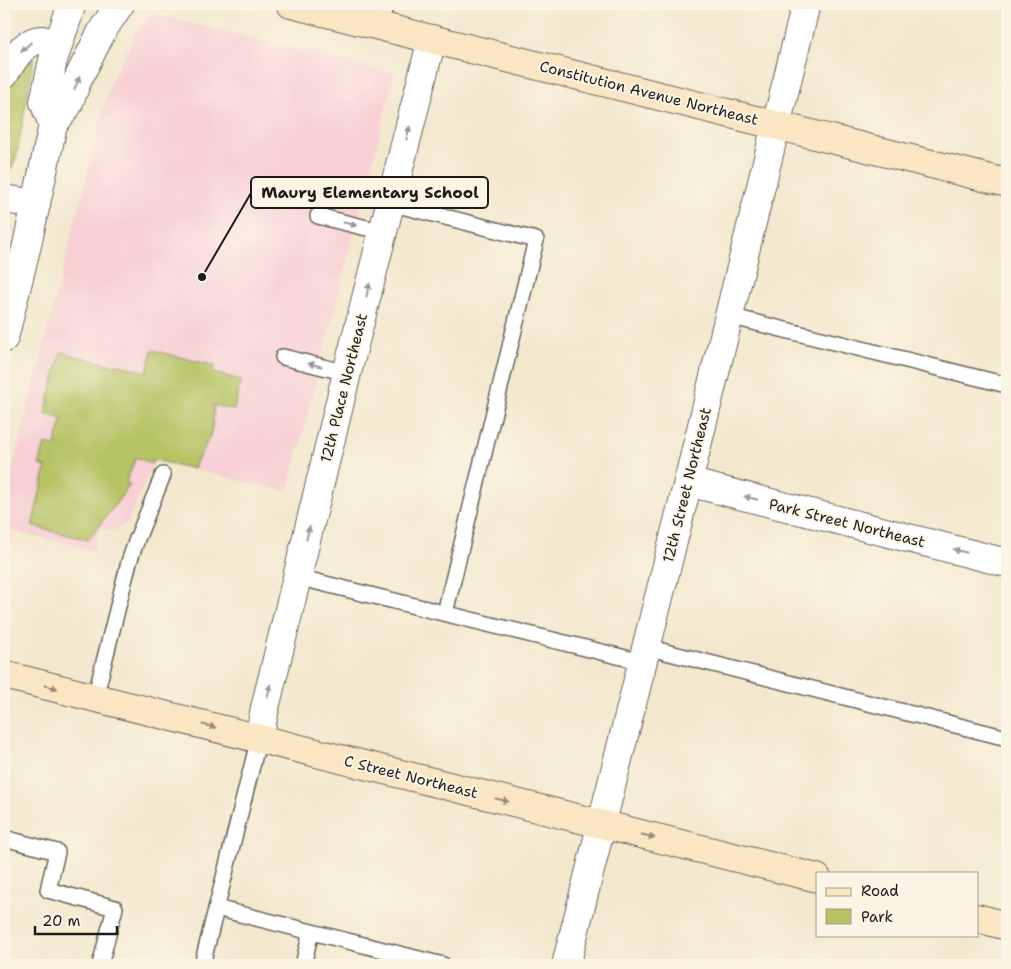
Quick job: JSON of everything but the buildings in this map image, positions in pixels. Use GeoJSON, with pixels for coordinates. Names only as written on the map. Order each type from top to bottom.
{"type":"FeatureCollection","features":[{"type":"Feature","properties":{"kind":"main road","name":"Constitution Avenue Northeast"},"geometry":{"type":"LineString","coordinates":[[291,4],[383,15],[432,39],[1007,183]]}},
{"type":"Feature","properties":{"kind":"main road","name":"C Street Northeast"},"geometry":{"type":"LineString","coordinates":[[4,676],[816,878]]}},
{"type":"Feature","properties":{"kind":"main road"},"geometry":{"type":"LineString","coordinates":[[978,918],[1007,926]]}},
{"type":"Feature","properties":{"kind":"street"},"geometry":{"type":"LineString","coordinates":[[53,125],[44,102],[53,60],[72,4]]}},
{"type":"Feature","properties":{"kind":"street"},"geometry":{"type":"LineString","coordinates":[[4,338],[53,125],[68,105],[102,31],[120,4]]}},
{"type":"Feature","properties":{"kind":"street","name":"12th Street Northeast"},"geometry":{"type":"LineString","coordinates":[[566,965],[806,4]]}},
{"type":"Feature","properties":{"kind":"street","name":"12th Place Northeast"},"geometry":{"type":"LineString","coordinates":[[258,738],[347,373],[432,39]]}},
{"type":"Feature","properties":{"kind":"street"},"geometry":{"type":"LineString","coordinates":[[4,74],[29,43],[40,40],[58,44]]}},
{"type":"Feature","properties":{"kind":"street"},"geometry":{"type":"LineString","coordinates":[[4,199],[36,204]]}},
{"type":"Feature","properties":{"kind":"street","name":"Park Street Northeast"},"geometry":{"type":"LineString","coordinates":[[688,482],[1007,563]]}},
{"type":"Feature","properties":{"kind":"lane"},"geometry":{"type":"LineString","coordinates":[[390,202],[536,240],[445,613]]}},
{"type":"Feature","properties":{"kind":"lane"},"geometry":{"type":"LineString","coordinates":[[318,216],[383,232]]}},
{"type":"Feature","properties":{"kind":"lane"},"geometry":{"type":"LineString","coordinates":[[729,316],[1007,385]]}},
{"type":"Feature","properties":{"kind":"lane"},"geometry":{"type":"LineString","coordinates":[[283,357],[347,373]]}},
{"type":"Feature","properties":{"kind":"lane"},"geometry":{"type":"LineString","coordinates":[[95,698],[137,539],[163,475]]}},
{"type":"Feature","properties":{"kind":"lane"},"geometry":{"type":"LineString","coordinates":[[297,577],[445,613],[644,654],[1007,738]]}},
{"type":"Feature","properties":{"kind":"lane"},"geometry":{"type":"LineString","coordinates":[[202,965],[258,738]]}},
{"type":"Feature","properties":{"kind":"lane"},"geometry":{"type":"LineString","coordinates":[[4,838],[57,852],[48,890],[115,908],[100,965]]}},
{"type":"Feature","properties":{"kind":"lane"},"geometry":{"type":"LineString","coordinates":[[216,908],[443,965]]}},
{"type":"Feature","properties":{"kind":"lane"},"geometry":{"type":"LineString","coordinates":[[303,965],[311,932]]}},
{"type":"Feature","properties":{"kind":"shaded area"},"geometry":{"type":"Polygon","coordinates":[[[152,14],[395,73],[288,492],[154,460],[127,524],[112,531],[100,528],[94,551],[4,529],[4,503],[107,95],[112,80],[136,32],[152,14]]]}},
{"type":"Feature","properties":{"kind":"green space"},"geometry":{"type":"Polygon","coordinates":[[[28,54],[34,57],[17,154],[12,168],[4,177],[4,84],[28,54]]]}},
{"type":"Feature","properties":{"kind":"green space"},"geometry":{"type":"Polygon","coordinates":[[[152,350],[215,366],[213,373],[241,380],[234,410],[213,405],[211,432],[194,469],[154,460],[152,464],[136,457],[126,482],[130,485],[88,540],[32,526],[46,467],[39,465],[45,444],[55,446],[62,419],[45,414],[61,352],[147,372],[152,350]]]}},
{"type":"Feature","properties":{"kind":"place","name":"Maury Elementary School"},"geometry":{"type":"Point","coordinates":[202,277]}}]}
